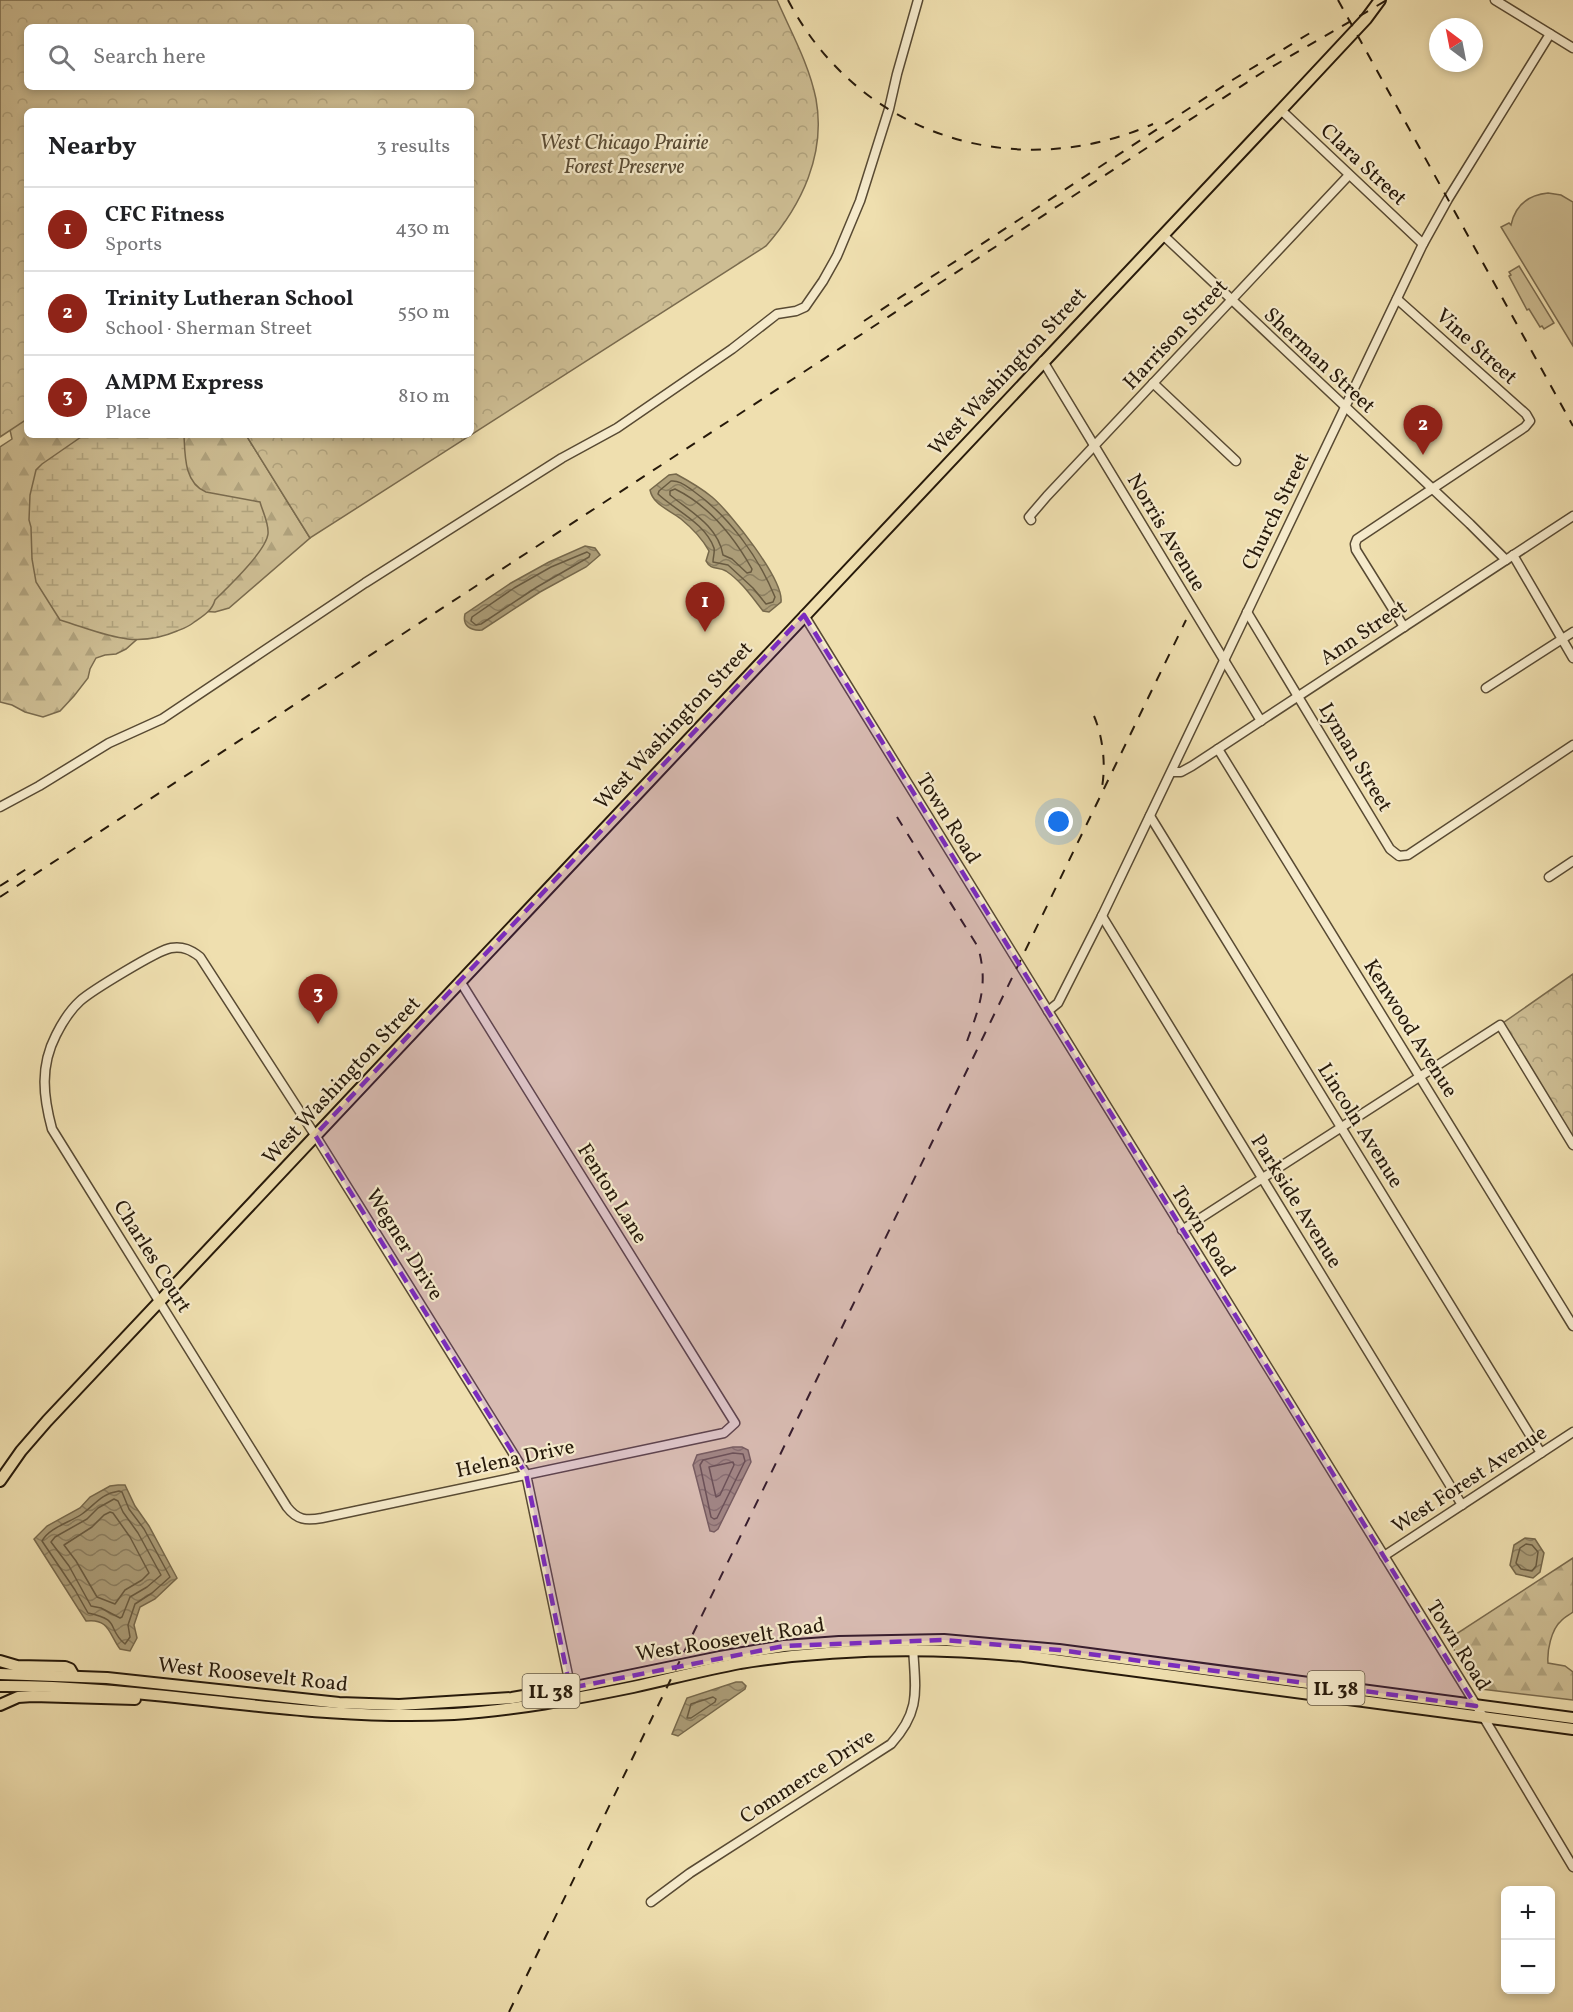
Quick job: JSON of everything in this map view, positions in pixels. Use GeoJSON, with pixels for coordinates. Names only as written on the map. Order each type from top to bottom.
{"type":"FeatureCollection","features":[{"type":"Feature","properties":{"kind":"main road","name":"West Washington Street"},"geometry":{"type":"LineString","coordinates":[[0,1481],[32,1437],[1281,110],[1366,19],[1380,0]]}},
{"type":"Feature","properties":{"kind":"main road","name":"West Roosevelt Road"},"geometry":{"type":"LineString","coordinates":[[0,1686],[55,1687],[340,1713],[407,1716],[507,1710],[572,1694],[761,1660],[968,1641],[1036,1647],[1476,1707],[1573,1718]]}},
{"type":"Feature","properties":{"kind":"main road","name":"West Roosevelt Road"},"geometry":{"type":"LineString","coordinates":[[913,1645],[1024,1656],[1573,1729]]}},
{"type":"Feature","properties":{"kind":"main road"},"geometry":{"type":"LineString","coordinates":[[0,1661],[17,1666],[65,1667],[70,1669],[74,1676]]}},
{"type":"Feature","properties":{"kind":"main road","name":"West Roosevelt Road"},"geometry":{"type":"LineString","coordinates":[[0,1674],[107,1678],[339,1703],[399,1705],[572,1694]]}},
{"type":"Feature","properties":{"kind":"main road"},"geometry":{"type":"LineString","coordinates":[[0,1705],[18,1697],[133,1700],[152,1695]]}},
{"type":"Feature","properties":{"kind":"street"},"geometry":{"type":"LineString","coordinates":[[0,807],[109,743],[162,719],[365,583],[562,458],[617,428],[732,349],[777,314],[805,307],[837,256],[860,201],[889,109],[918,0]]}},
{"type":"Feature","properties":{"kind":"street"},"geometry":{"type":"LineString","coordinates":[[1495,0],[1573,48]]}},
{"type":"Feature","properties":{"kind":"street","name":"Church Street"},"geometry":{"type":"LineString","coordinates":[[1048,1011],[1058,1003],[1102,916],[1423,244],[1448,199],[1550,34]]}},
{"type":"Feature","properties":{"kind":"street","name":"Clara Street"},"geometry":{"type":"LineString","coordinates":[[1281,110],[1423,244]]}},
{"type":"Feature","properties":{"kind":"street","name":"Harrison Street"},"geometry":{"type":"LineString","coordinates":[[1031,520],[1029,517],[1047,496],[1350,175]]}},
{"type":"Feature","properties":{"kind":"street","name":"Sherman Street"},"geometry":{"type":"LineString","coordinates":[[1163,235],[1345,408],[1509,558],[1573,658]]}},
{"type":"Feature","properties":{"kind":"street","name":"Vine Street"},"geometry":{"type":"LineString","coordinates":[[1397,299],[1526,414],[1530,421],[1526,427],[1432,489]]}},
{"type":"Feature","properties":{"kind":"street","name":"Norris Avenue"},"geometry":{"type":"LineString","coordinates":[[1043,361],[1261,721]]}},
{"type":"Feature","properties":{"kind":"street"},"geometry":{"type":"LineString","coordinates":[[1152,383],[1236,461]]}},
{"type":"Feature","properties":{"kind":"street"},"geometry":{"type":"LineString","coordinates":[[1404,627],[1356,549],[1356,542],[1361,536],[1432,489]]}},
{"type":"Feature","properties":{"kind":"street","name":"Ann Street"},"geometry":{"type":"LineString","coordinates":[[1172,772],[1181,772],[1218,749],[1573,516]]}},
{"type":"Feature","properties":{"kind":"street","name":"Lyman Street"},"geometry":{"type":"LineString","coordinates":[[1247,612],[1390,849],[1400,856],[1408,855],[1573,745]]}},
{"type":"Feature","properties":{"kind":"street","name":"Town Road"},"geometry":{"type":"LineString","coordinates":[[804,615],[1484,1718],[1573,1867]]}},
{"type":"Feature","properties":{"kind":"street"},"geometry":{"type":"LineString","coordinates":[[1486,688],[1573,632]]}},
{"type":"Feature","properties":{"kind":"street","name":"Kenwood Avenue"},"geometry":{"type":"LineString","coordinates":[[1218,749],[1573,1326]]}},
{"type":"Feature","properties":{"kind":"street","name":"Lincoln Avenue"},"geometry":{"type":"LineString","coordinates":[[1150,816],[1541,1453]]}},
{"type":"Feature","properties":{"kind":"street"},"geometry":{"type":"LineString","coordinates":[[1549,877],[1573,861]]}},
{"type":"Feature","properties":{"kind":"street","name":"Parkside Avenue"},"geometry":{"type":"LineString","coordinates":[[1102,916],[1462,1504]]}},
{"type":"Feature","properties":{"kind":"street","name":"Wegner Drive"},"geometry":{"type":"LineString","coordinates":[[81,1000],[155,953],[171,948],[187,948],[200,957],[315,1135],[526,1474],[572,1694]]}},
{"type":"Feature","properties":{"kind":"street","name":"Fenton Lane"},"geometry":{"type":"LineString","coordinates":[[460,981],[735,1424]]}},
{"type":"Feature","properties":{"kind":"street","name":"Charles Court"},"geometry":{"type":"LineString","coordinates":[[81,1000],[66,1017],[55,1036],[49,1054],[44,1100],[52,1129],[287,1507],[299,1519]]}},
{"type":"Feature","properties":{"kind":"street"},"geometry":{"type":"LineString","coordinates":[[1182,1230],[1500,1025],[1573,1145]]}},
{"type":"Feature","properties":{"kind":"street","name":"Helena Drive"},"geometry":{"type":"LineString","coordinates":[[299,1519],[322,1518],[724,1433],[735,1424]]}},
{"type":"Feature","properties":{"kind":"street","name":"West Forest Avenue"},"geometry":{"type":"LineString","coordinates":[[1384,1556],[1573,1432]]}},
{"type":"Feature","properties":{"kind":"street","name":"Commerce Drive"},"geometry":{"type":"LineString","coordinates":[[651,1902],[690,1873],[891,1744],[908,1721],[914,1706],[916,1688],[913,1645]]}},
{"type":"Feature","properties":{"kind":"highlighted area"},"geometry":{"type":"Polygon","coordinates":[[[804,615],[1476,1706],[1059,1650],[944,1640],[784,1646],[570,1688],[526,1474],[315,1135],[804,615]]]}},
{"type":"Feature","properties":{"kind":"green space","name":"West Chicago Prairie Forest Preserve"},"geometry":{"type":"Polygon","coordinates":[[[0,0],[777,0],[809,73],[816,99],[818,119],[814,159],[808,178],[779,230],[766,246],[474,433],[474,108],[24,108],[24,421],[0,437],[0,0]]]}},
{"type":"Feature","properties":{"kind":"green space"},"geometry":{"type":"Polygon","coordinates":[[[1548,193],[1561,195],[1573,202],[1573,346],[1501,227],[1509,223],[1511,225],[1519,207],[1529,199],[1548,193]]]}},
{"type":"Feature","properties":{"kind":"green space"},"geometry":{"type":"Polygon","coordinates":[[[1519,266],[1554,323],[1544,329],[1540,327],[1529,309],[1527,310],[1509,276],[1511,275],[1509,272],[1519,266]]]}},
{"type":"Feature","properties":{"kind":"green space"},"geometry":{"type":"Polygon","coordinates":[[[24,373],[24,438],[248,438],[310,538],[229,608],[215,612],[197,611],[143,634],[126,649],[116,654],[96,658],[88,678],[60,711],[43,717],[0,702],[0,447],[12,439],[0,402],[24,373]]]}},
{"type":"Feature","properties":{"kind":"green space"},"geometry":{"type":"Polygon","coordinates":[[[80,438],[184,438],[187,468],[193,482],[206,492],[260,502],[268,526],[266,541],[261,550],[215,600],[204,616],[177,631],[161,637],[146,639],[118,638],[60,620],[36,582],[32,559],[30,495],[36,470],[80,438]]]}},
{"type":"Feature","properties":{"kind":"green space"},"geometry":{"type":"Polygon","coordinates":[[[248,438],[466,438],[310,538],[248,438]]]}},
{"type":"Feature","properties":{"kind":"green space"},"geometry":{"type":"Polygon","coordinates":[[[1573,974],[1573,1145],[1500,1025],[1573,974]]]}},
{"type":"Feature","properties":{"kind":"green space"},"geometry":{"type":"Polygon","coordinates":[[[1573,1558],[1573,1612],[1562,1620],[1555,1630],[1550,1641],[1548,1663],[1565,1666],[1573,1672],[1573,1700],[1481,1689],[1475,1685],[1449,1641],[1453,1636],[1573,1558]]]}},
{"type":"Feature","properties":{"kind":"water"},"geometry":{"type":"Polygon","coordinates":[[[676,474],[695,485],[720,505],[765,563],[780,592],[781,602],[769,612],[763,611],[746,589],[731,575],[708,564],[706,561],[709,551],[700,538],[681,519],[655,500],[650,490],[669,475],[676,474]]]}},
{"type":"Feature","properties":{"kind":"water"},"geometry":{"type":"Polygon","coordinates":[[[585,546],[595,548],[600,555],[586,567],[540,592],[482,630],[474,630],[466,625],[465,614],[511,583],[585,546]]]}},
{"type":"Feature","properties":{"kind":"water"},"geometry":{"type":"Polygon","coordinates":[[[733,1447],[748,1450],[751,1462],[718,1529],[714,1532],[710,1531],[693,1465],[697,1455],[733,1447]]]}},
{"type":"Feature","properties":{"kind":"water"},"geometry":{"type":"Polygon","coordinates":[[[125,1485],[177,1578],[155,1599],[140,1607],[134,1625],[137,1638],[130,1651],[120,1649],[104,1625],[99,1622],[86,1621],[34,1539],[47,1526],[80,1508],[90,1497],[110,1486],[125,1485]]]}},
{"type":"Feature","properties":{"kind":"water"},"geometry":{"type":"Polygon","coordinates":[[[1525,1538],[1535,1539],[1544,1553],[1540,1572],[1533,1578],[1516,1574],[1510,1565],[1514,1545],[1525,1538]]]}},
{"type":"Feature","properties":{"kind":"water"},"geometry":{"type":"Polygon","coordinates":[[[742,1682],[746,1686],[745,1689],[678,1736],[672,1734],[687,1698],[742,1682]]]}},
{"type":"Feature","properties":{"kind":"railway"},"geometry":{"type":"LineString","coordinates":[[788,0],[818,47],[855,85],[898,115],[945,136],[995,147],[1048,149],[1101,142],[1153,124]]}},
{"type":"Feature","properties":{"kind":"railway"},"geometry":{"type":"LineString","coordinates":[[1338,0],[1573,426]]}},
{"type":"Feature","properties":{"kind":"railway"},"geometry":{"type":"LineString","coordinates":[[0,897],[1263,72],[1387,0]]}},
{"type":"Feature","properties":{"kind":"railway"},"geometry":{"type":"LineString","coordinates":[[864,321],[1234,79],[1310,33]]}},
{"type":"Feature","properties":{"kind":"railway"},"geometry":{"type":"LineString","coordinates":[[509,2012],[1186,620]]}},
{"type":"Feature","properties":{"kind":"railway"},"geometry":{"type":"LineString","coordinates":[[1094,716],[1103,751],[1102,787]]}},
{"type":"Feature","properties":{"kind":"railway"},"geometry":{"type":"LineString","coordinates":[[897,817],[978,947],[983,973],[981,996],[966,1044]]}},
{"type":"Feature","properties":{"kind":"railway"},"geometry":{"type":"LineString","coordinates":[[0,886],[28,868]]}},
{"type":"Feature","properties":{"kind":"place","name":"Trinity Lutheran School"},"geometry":{"type":"Point","coordinates":[1423,455]}},
{"type":"Feature","properties":{"kind":"place","name":"CFC Fitness"},"geometry":{"type":"Point","coordinates":[705,632]}},
{"type":"Feature","properties":{"kind":"place","name":"AMPM Express"},"geometry":{"type":"Point","coordinates":[318,1024]}}]}
